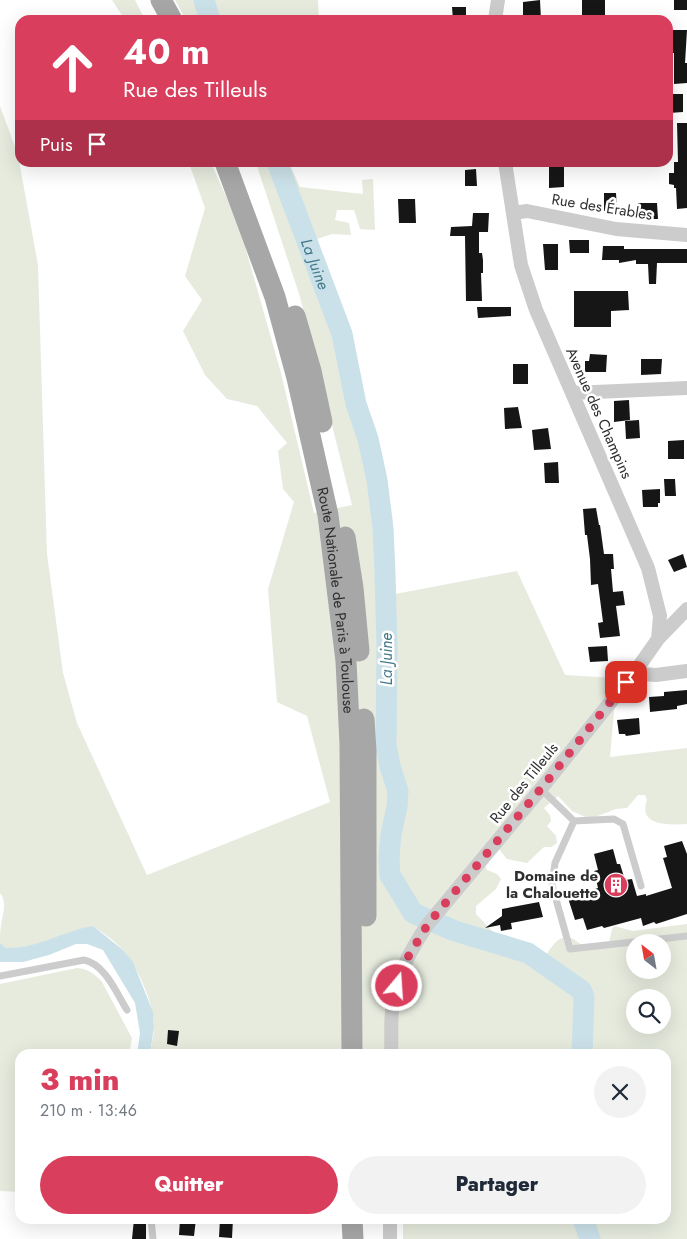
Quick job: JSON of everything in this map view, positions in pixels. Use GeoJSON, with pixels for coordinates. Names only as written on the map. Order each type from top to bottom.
{"type":"FeatureCollection","features":[{"type":"Feature","properties":{"kind":"main road"},"geometry":{"type":"LineString","coordinates":[[145,0],[153,15]]}},
{"type":"Feature","properties":{"kind":"main road"},"geometry":{"type":"LineString","coordinates":[[161,0],[169,15]]}},
{"type":"Feature","properties":{"kind":"main road","name":"Route Nationale de Paris à Toulouse"},"geometry":{"type":"LineString","coordinates":[[227,167],[275,297],[297,378],[329,525],[346,661],[350,744],[352,1049]]}},
{"type":"Feature","properties":{"kind":"main road","name":"Route Nationale de Paris à Toulouse"},"geometry":{"type":"LineString","coordinates":[[242,167],[288,292],[311,371],[341,512],[353,588],[361,664],[366,751],[367,1049]]}},
{"type":"Feature","properties":{"kind":"main road"},"geometry":{"type":"LineString","coordinates":[[352,1224],[352,1239]]}},
{"type":"Feature","properties":{"kind":"main road"},"geometry":{"type":"LineString","coordinates":[[367,1224],[367,1239]]}},
{"type":"Feature","properties":{"kind":"street"},"geometry":{"type":"LineString","coordinates":[[496,15],[498,0]]}},
{"type":"Feature","properties":{"kind":"street","name":"Avenue des Champins"},"geometry":{"type":"LineString","coordinates":[[506,167],[520,265],[536,310],[648,568],[660,616],[658,639]]}},
{"type":"Feature","properties":{"kind":"street","name":"Rue des Érables"},"geometry":{"type":"LineString","coordinates":[[513,213],[527,212],[616,229],[687,235]]}},
{"type":"Feature","properties":{"kind":"street"},"geometry":{"type":"LineString","coordinates":[[572,393],[687,388]]}},
{"type":"Feature","properties":{"kind":"street"},"geometry":{"type":"LineString","coordinates":[[687,609],[658,639],[637,669],[642,674],[656,675],[687,671]]}},
{"type":"Feature","properties":{"kind":"street","name":"Rue des Tilleuls"},"geometry":{"type":"LineString","coordinates":[[392,1049],[392,1004],[402,967],[430,922],[637,669]]}},
{"type":"Feature","properties":{"kind":"street"},"geometry":{"type":"LineString","coordinates":[[390,1224],[390,1239]]}},
{"type":"Feature","properties":{"kind":"lane"},"geometry":{"type":"LineString","coordinates":[[540,789],[574,820],[614,819],[622,824],[641,886]]}},
{"type":"Feature","properties":{"kind":"lane"},"geometry":{"type":"LineString","coordinates":[[574,820],[555,863],[552,885],[570,949],[687,936]]}},
{"type":"Feature","properties":{"kind":"lane"},"geometry":{"type":"LineString","coordinates":[[0,976],[84,960],[90,961],[103,972],[127,1010]]}},
{"type":"Feature","properties":{"kind":"lane"},"geometry":{"type":"LineString","coordinates":[[152,1224],[153,1239]]}},
{"type":"Feature","properties":{"kind":"shaded area"},"geometry":{"type":"Polygon","coordinates":[[[112,0],[135,0],[142,15],[122,15],[112,0]]]}},
{"type":"Feature","properties":{"kind":"shaded area"},"geometry":{"type":"Polygon","coordinates":[[[175,0],[318,0],[319,15],[183,15],[175,0]]]}},
{"type":"Feature","properties":{"kind":"shaded area"},"geometry":{"type":"Polygon","coordinates":[[[0,106],[15,147],[15,167],[20,167],[38,265],[47,554],[63,673],[77,723],[147,875],[330,802],[307,716],[277,702],[268,589],[294,502],[283,489],[278,451],[287,443],[257,406],[227,399],[205,375],[183,331],[202,300],[185,276],[205,208],[190,167],[213,167],[239,225],[281,373],[314,513],[352,505],[300,297],[257,167],[291,167],[300,187],[363,194],[362,180],[373,179],[375,230],[360,229],[354,210],[337,210],[335,220],[349,223],[351,235],[332,234],[317,239],[351,339],[385,499],[395,594],[517,571],[565,675],[617,678],[610,757],[687,748],[687,824],[665,824],[651,820],[645,809],[647,800],[645,795],[638,795],[627,808],[616,809],[590,819],[572,811],[558,796],[544,808],[550,815],[551,821],[547,826],[556,836],[557,843],[551,847],[544,847],[527,863],[507,859],[498,848],[484,863],[487,870],[497,874],[501,879],[496,889],[476,906],[476,914],[496,935],[517,945],[547,954],[558,940],[566,937],[585,946],[609,942],[614,926],[633,931],[687,924],[687,1239],[403,1239],[403,1224],[671,1224],[671,1049],[151,1049],[154,1034],[152,1008],[134,965],[123,950],[93,926],[39,944],[6,948],[0,943],[4,901],[0,893],[0,106]]]}},
{"type":"Feature","properties":{"kind":"shaded area"},"geometry":{"type":"Polygon","coordinates":[[[77,968],[84,969],[91,972],[102,982],[132,1038],[130,1049],[15,1049],[15,1192],[0,1191],[0,984],[77,968]]]}},
{"type":"Feature","properties":{"kind":"water"},"geometry":{"type":"Polygon","coordinates":[[[93,926],[123,950],[133,962],[153,1012],[154,1027],[151,1049],[138,1049],[140,1033],[135,1003],[103,950],[87,944],[76,944],[49,955],[23,962],[0,962],[0,943],[6,948],[28,946],[93,926]]]}},
{"type":"Feature","properties":{"kind":"building"},"geometry":{"type":"Polygon","coordinates":[[[540,0],[541,15],[523,15],[523,2],[540,0]]]}},
{"type":"Feature","properties":{"kind":"building"},"geometry":{"type":"Polygon","coordinates":[[[582,0],[605,0],[605,15],[582,15],[582,0]]]}},
{"type":"Feature","properties":{"kind":"building"},"geometry":{"type":"Polygon","coordinates":[[[674,0],[687,0],[687,10],[674,10],[674,0]]]}},
{"type":"Feature","properties":{"kind":"building"},"geometry":{"type":"Polygon","coordinates":[[[452,7],[466,7],[466,15],[453,15],[452,7]]]}},
{"type":"Feature","properties":{"kind":"building"},"geometry":{"type":"Polygon","coordinates":[[[673,30],[687,30],[685,63],[687,63],[687,83],[674,84],[673,30]]]}},
{"type":"Feature","properties":{"kind":"building"},"geometry":{"type":"Polygon","coordinates":[[[673,94],[683,94],[683,112],[673,113],[673,94]]]}},
{"type":"Feature","properties":{"kind":"building"},"geometry":{"type":"Polygon","coordinates":[[[677,123],[687,123],[687,208],[677,209],[676,188],[674,188],[674,185],[669,184],[669,173],[674,173],[674,162],[678,162],[677,123]]]}},
{"type":"Feature","properties":{"kind":"building"},"geometry":{"type":"Polygon","coordinates":[[[549,167],[564,167],[564,187],[549,188],[549,167]]]}},
{"type":"Feature","properties":{"kind":"building"},"geometry":{"type":"Polygon","coordinates":[[[476,169],[477,186],[465,186],[465,170],[476,169]]]}},
{"type":"Feature","properties":{"kind":"building"},"geometry":{"type":"Polygon","coordinates":[[[604,193],[616,193],[617,211],[604,211],[604,193]]]}},
{"type":"Feature","properties":{"kind":"building"},"geometry":{"type":"Polygon","coordinates":[[[398,199],[415,199],[416,223],[399,223],[398,199]]]}},
{"type":"Feature","properties":{"kind":"building"},"geometry":{"type":"Polygon","coordinates":[[[638,203],[657,203],[658,219],[639,219],[638,203]]]}},
{"type":"Feature","properties":{"kind":"building"},"geometry":{"type":"Polygon","coordinates":[[[473,213],[489,213],[488,232],[479,232],[479,253],[482,253],[483,260],[483,273],[481,273],[482,301],[466,301],[465,236],[450,236],[451,227],[472,226],[473,213]]]}},
{"type":"Feature","properties":{"kind":"building"},"geometry":{"type":"Polygon","coordinates":[[[569,240],[589,240],[589,253],[570,253],[569,240]]]}},
{"type":"Feature","properties":{"kind":"building"},"geometry":{"type":"Polygon","coordinates":[[[543,244],[558,244],[558,270],[545,270],[543,244]]]}},
{"type":"Feature","properties":{"kind":"building"},"geometry":{"type":"Polygon","coordinates":[[[603,246],[624,246],[624,249],[687,249],[687,263],[657,263],[656,284],[649,284],[648,264],[636,264],[636,260],[619,263],[619,260],[602,260],[603,246]]]}},
{"type":"Feature","properties":{"kind":"building"},"geometry":{"type":"Polygon","coordinates":[[[574,291],[628,291],[629,310],[611,311],[611,327],[574,327],[574,291]]]}},
{"type":"Feature","properties":{"kind":"building"},"geometry":{"type":"Polygon","coordinates":[[[477,307],[511,307],[511,316],[478,318],[477,307]]]}},
{"type":"Feature","properties":{"kind":"building"},"geometry":{"type":"Polygon","coordinates":[[[590,354],[607,355],[606,372],[585,372],[585,361],[589,361],[590,354]]]}},
{"type":"Feature","properties":{"kind":"building"},"geometry":{"type":"Polygon","coordinates":[[[641,359],[662,359],[661,374],[641,375],[641,359]]]}},
{"type":"Feature","properties":{"kind":"building"},"geometry":{"type":"Polygon","coordinates":[[[513,364],[528,364],[528,384],[513,384],[513,364]]]}},
{"type":"Feature","properties":{"kind":"building"},"geometry":{"type":"Polygon","coordinates":[[[629,400],[630,420],[614,422],[614,401],[629,400]]]}},
{"type":"Feature","properties":{"kind":"building"},"geometry":{"type":"Polygon","coordinates":[[[518,407],[522,428],[505,429],[504,408],[518,407]]]}},
{"type":"Feature","properties":{"kind":"building"},"geometry":{"type":"Polygon","coordinates":[[[639,420],[640,438],[626,439],[625,421],[639,420]]]}},
{"type":"Feature","properties":{"kind":"building"},"geometry":{"type":"Polygon","coordinates":[[[548,428],[551,449],[534,450],[532,430],[548,428]]]}},
{"type":"Feature","properties":{"kind":"building"},"geometry":{"type":"Polygon","coordinates":[[[684,440],[684,459],[668,459],[668,441],[684,440]]]}},
{"type":"Feature","properties":{"kind":"building"},"geometry":{"type":"Polygon","coordinates":[[[558,462],[559,483],[545,483],[544,463],[558,462]]]}},
{"type":"Feature","properties":{"kind":"building"},"geometry":{"type":"Polygon","coordinates":[[[664,479],[675,479],[676,496],[665,496],[664,479]]]}},
{"type":"Feature","properties":{"kind":"building"},"geometry":{"type":"Polygon","coordinates":[[[660,489],[660,503],[658,503],[658,507],[643,507],[642,490],[660,489]]]}},
{"type":"Feature","properties":{"kind":"building"},"geometry":{"type":"Polygon","coordinates":[[[596,508],[604,554],[613,554],[614,569],[611,569],[613,592],[623,591],[625,605],[616,606],[620,636],[600,638],[598,623],[603,622],[598,584],[591,585],[590,559],[587,535],[585,535],[583,509],[596,508]]]}},
{"type":"Feature","properties":{"kind":"building"},"geometry":{"type":"Polygon","coordinates":[[[683,554],[687,567],[674,572],[668,560],[683,554]]]}},
{"type":"Feature","properties":{"kind":"building"},"geometry":{"type":"Polygon","coordinates":[[[607,646],[608,661],[590,662],[588,647],[607,646]]]}},
{"type":"Feature","properties":{"kind":"building"},"geometry":{"type":"Polygon","coordinates":[[[687,690],[687,704],[677,706],[677,709],[650,712],[649,697],[664,696],[664,692],[687,690]]]}},
{"type":"Feature","properties":{"kind":"building"},"geometry":{"type":"Polygon","coordinates":[[[639,718],[640,734],[626,736],[625,734],[619,734],[617,720],[639,718]]]}},
{"type":"Feature","properties":{"kind":"building","name":"Domaine de la Chalouette"},"geometry":{"type":"Polygon","coordinates":[[[682,841],[687,854],[687,914],[656,924],[654,922],[643,926],[641,918],[604,928],[602,926],[587,930],[583,918],[575,920],[568,898],[598,888],[594,871],[598,870],[594,854],[613,849],[617,864],[620,864],[625,880],[632,879],[637,896],[646,894],[646,896],[672,888],[663,858],[667,857],[664,846],[682,841]]]}},
{"type":"Feature","properties":{"kind":"building"},"geometry":{"type":"Polygon","coordinates":[[[539,902],[543,917],[511,923],[512,929],[501,931],[500,925],[485,928],[502,916],[502,909],[539,902]]]}},
{"type":"Feature","properties":{"kind":"building"},"geometry":{"type":"Polygon","coordinates":[[[168,1030],[179,1031],[177,1046],[167,1044],[168,1030]]]}},
{"type":"Feature","properties":{"kind":"building"},"geometry":{"type":"Polygon","coordinates":[[[134,1224],[146,1224],[146,1239],[132,1239],[134,1224]]]}},
{"type":"Feature","properties":{"kind":"building"},"geometry":{"type":"Polygon","coordinates":[[[180,1224],[195,1224],[194,1236],[179,1235],[180,1224]]]}},
{"type":"Feature","properties":{"kind":"building"},"geometry":{"type":"Polygon","coordinates":[[[220,1224],[233,1224],[232,1238],[219,1237],[220,1224]]]}},
{"type":"Feature","properties":{"kind":"waterway","name":"La Juine"},"geometry":{"type":"LineString","coordinates":[[204,0],[208,15]]}},
{"type":"Feature","properties":{"kind":"waterway","name":"La Juine"},"geometry":{"type":"LineString","coordinates":[[279,167],[342,334],[356,404],[368,439],[377,480],[383,528],[385,573],[387,646],[386,745],[398,791],[397,807],[391,834],[390,875],[413,913],[455,931],[528,953],[581,990],[584,997],[582,1049]]}},
{"type":"Feature","properties":{"kind":"waterway","name":"La Juine"},"geometry":{"type":"LineString","coordinates":[[585,1224],[590,1239]]}},
{"type":"Feature","properties":{"kind":"place","name":"Domaine de la Chalouette"},"geometry":{"type":"Point","coordinates":[616,885]}},
{"type":"Feature","properties":{"kind":"route"},"geometry":{"type":"LineString","coordinates":[[397,986],[402,967],[428,924],[544,785],[626,682]]}}]}
